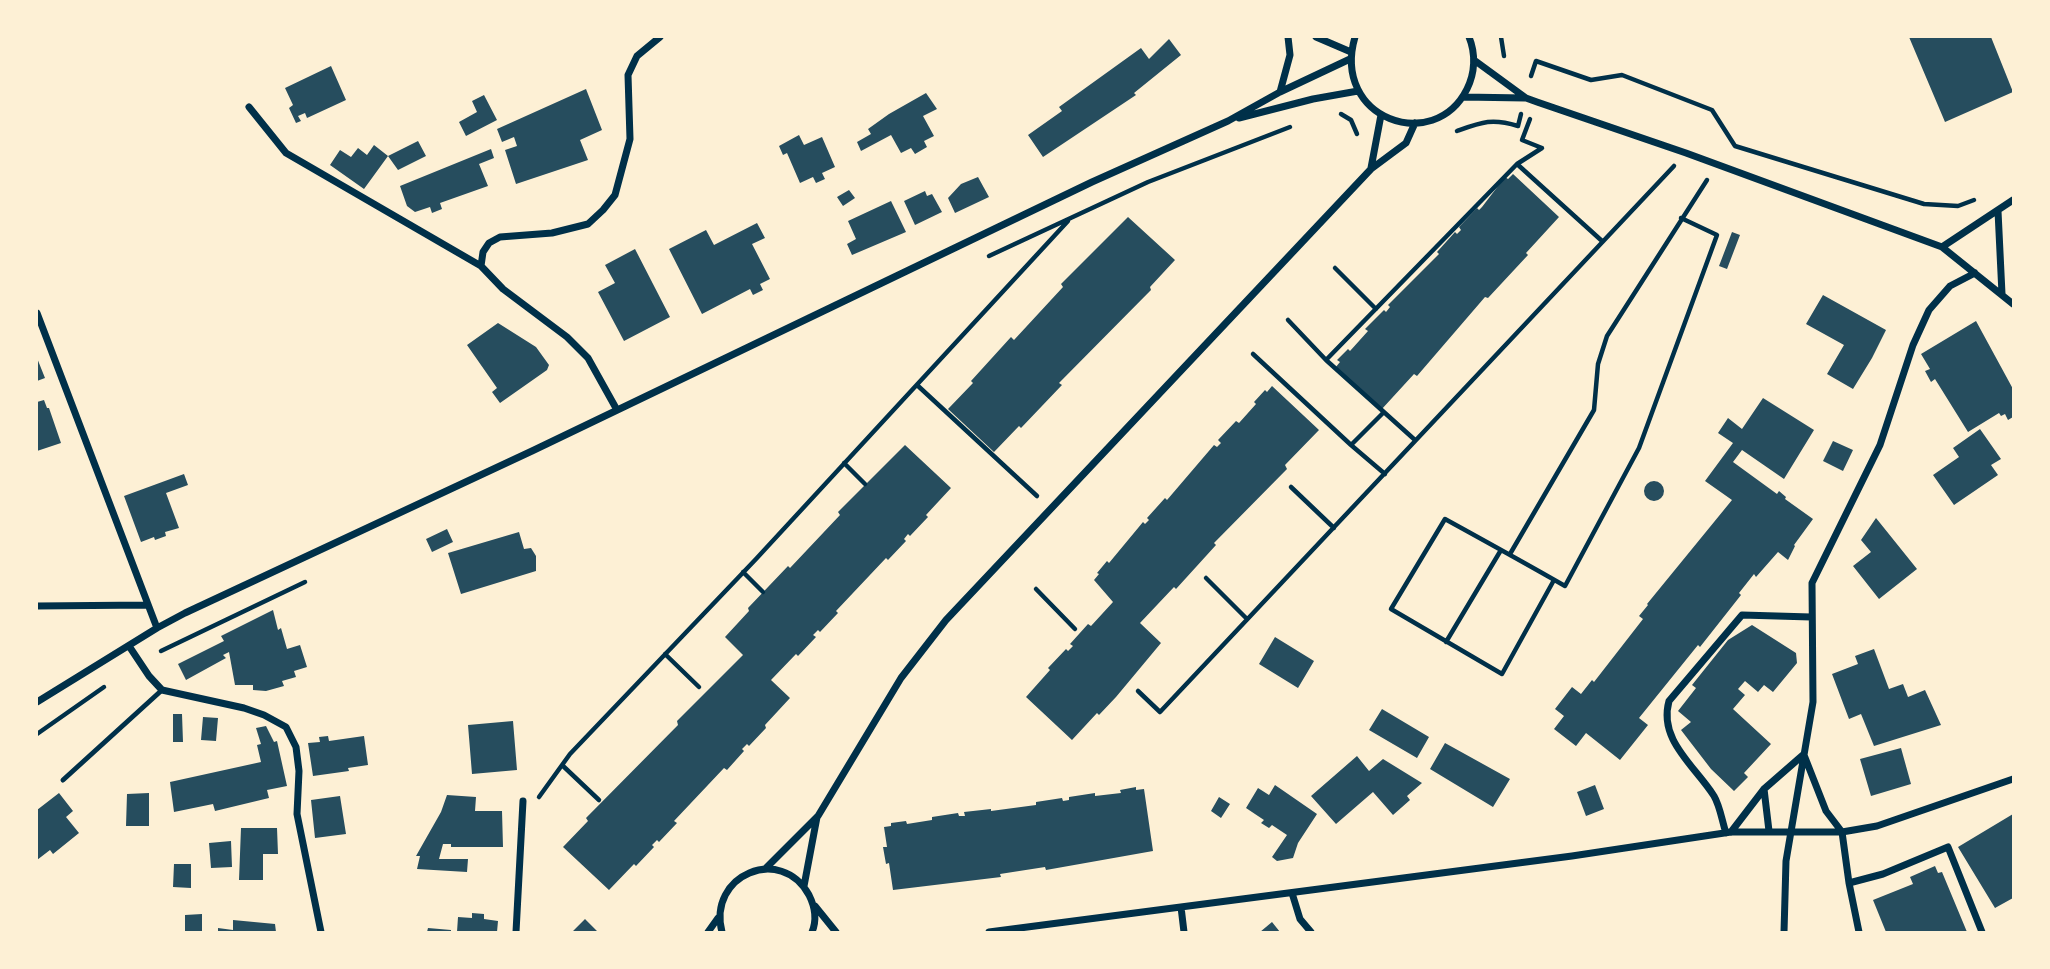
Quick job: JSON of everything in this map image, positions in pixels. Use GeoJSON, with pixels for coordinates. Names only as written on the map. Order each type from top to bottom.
{"type":"FeatureCollection","features":[{"type":"Feature","properties":{"kind":"street"},"geometry":{"type":"LineString","coordinates":[[481,267],[483,252],[489,243],[500,237],[552,233],[588,224],[615,195],[630,139],[628,75],[637,55],[660,37]]}},
{"type":"Feature","properties":{"kind":"street"},"geometry":{"type":"LineString","coordinates":[[1280,92],[1290,55],[1289,37]]}},
{"type":"Feature","properties":{"kind":"street"},"geometry":{"type":"LineString","coordinates":[[1316,37],[1350,55]]}},
{"type":"Feature","properties":{"kind":"street"},"geometry":{"type":"LineString","coordinates":[[1355,37],[1350,55],[1352,75],[1358,91],[1381,115],[1396,121],[1415,123],[1434,120],[1450,110],[1463,97],[1471,80],[1474,60],[1471,38]]}},
{"type":"Feature","properties":{"kind":"street"},"geometry":{"type":"LineString","coordinates":[[37,702],[157,628],[1059,197],[1228,121],[1350,55]]}},
{"type":"Feature","properties":{"kind":"street"},"geometry":{"type":"LineString","coordinates":[[1474,60],[1526,98],[1717,164],[1942,247],[2013,304]]}},
{"type":"Feature","properties":{"kind":"street"},"geometry":{"type":"LineString","coordinates":[[1228,121],[1313,99],[1358,91]]}},
{"type":"Feature","properties":{"kind":"street"},"geometry":{"type":"LineString","coordinates":[[1463,97],[1526,98]]}},
{"type":"Feature","properties":{"kind":"street"},"geometry":{"type":"LineString","coordinates":[[249,107],[286,153],[481,267],[503,289],[567,337],[587,358],[617,410]]}},
{"type":"Feature","properties":{"kind":"street"},"geometry":{"type":"LineString","coordinates":[[1371,169],[1381,115]]}},
{"type":"Feature","properties":{"kind":"street"},"geometry":{"type":"LineString","coordinates":[[766,869],[818,816],[901,678],[965,598],[1371,169],[1406,143],[1415,123]]}},
{"type":"Feature","properties":{"kind":"street"},"geometry":{"type":"LineString","coordinates":[[1942,247],[2013,200]]}},
{"type":"Feature","properties":{"kind":"street"},"geometry":{"type":"LineString","coordinates":[[1997,211],[2002,294]]}},
{"type":"Feature","properties":{"kind":"street"},"geometry":{"type":"LineString","coordinates":[[1784,932],[1786,861],[1812,702],[1812,583],[1880,445],[1913,345],[1928,310],[1950,286],[1975,273]]}},
{"type":"Feature","properties":{"kind":"street"},"geometry":{"type":"LineString","coordinates":[[37,313],[157,628]]}},
{"type":"Feature","properties":{"kind":"street"},"geometry":{"type":"LineString","coordinates":[[37,606],[148,605]]}},
{"type":"Feature","properties":{"kind":"street"},"geometry":{"type":"LineString","coordinates":[[1728,832],[1715,798],[1671,736],[1666,711],[1668,701],[1742,615],[1811,617]]}},
{"type":"Feature","properties":{"kind":"street"},"geometry":{"type":"LineString","coordinates":[[129,646],[162,690],[244,708],[286,727],[296,747],[299,771],[297,814],[321,932]]}},
{"type":"Feature","properties":{"kind":"street"},"geometry":{"type":"LineString","coordinates":[[1728,832],[1764,789],[1803,755]]}},
{"type":"Feature","properties":{"kind":"street"},"geometry":{"type":"LineString","coordinates":[[1803,755],[1826,811],[1842,832],[1859,932]]}},
{"type":"Feature","properties":{"kind":"street"},"geometry":{"type":"LineString","coordinates":[[989,932],[1728,832],[1842,832],[1877,826],[2013,779]]}},
{"type":"Feature","properties":{"kind":"street"},"geometry":{"type":"LineString","coordinates":[[1764,789],[1769,831]]}},
{"type":"Feature","properties":{"kind":"street"},"geometry":{"type":"LineString","coordinates":[[516,932],[523,802]]}},
{"type":"Feature","properties":{"kind":"street"},"geometry":{"type":"LineString","coordinates":[[804,886],[818,816]]}},
{"type":"Feature","properties":{"kind":"street"},"geometry":{"type":"LineString","coordinates":[[1849,883],[1883,874],[1948,847],[1982,932]]}},
{"type":"Feature","properties":{"kind":"street"},"geometry":{"type":"LineString","coordinates":[[708,932],[718,918],[724,893],[742,875],[766,869],[787,873],[804,886],[836,932]]}},
{"type":"Feature","properties":{"kind":"street"},"geometry":{"type":"LineString","coordinates":[[1292,893],[1300,919],[1311,932]]}},
{"type":"Feature","properties":{"kind":"street"},"geometry":{"type":"LineString","coordinates":[[812,932],[815,925],[814,904]]}},
{"type":"Feature","properties":{"kind":"street"},"geometry":{"type":"LineString","coordinates":[[1181,907],[1184,932]]}},
{"type":"Feature","properties":{"kind":"street"},"geometry":{"type":"LineString","coordinates":[[718,918],[722,932]]}},
{"type":"Feature","properties":{"kind":"lane"},"geometry":{"type":"LineString","coordinates":[[63,780],[162,690]]}},
{"type":"Feature","properties":{"kind":"path"},"geometry":{"type":"LineString","coordinates":[[1501,37],[1501,48],[1507,65]]}},
{"type":"Feature","properties":{"kind":"path"},"geometry":{"type":"LineString","coordinates":[[1451,132],[1490,121],[1518,126],[1536,61],[1591,80],[1622,75],[1712,110],[1735,146],[1924,204],[1958,206],[1979,198],[1997,211]]}},
{"type":"Feature","properties":{"kind":"path"},"geometry":{"type":"LineString","coordinates":[[1519,71],[1531,76]]}},
{"type":"Feature","properties":{"kind":"path"},"geometry":{"type":"LineString","coordinates":[[1325,360],[1517,164],[1542,148],[1522,140],[1537,102]]}},
{"type":"Feature","properties":{"kind":"path"},"geometry":{"type":"LineString","coordinates":[[1338,113],[1351,121],[1357,135],[1354,154],[1371,169]]}},
{"type":"Feature","properties":{"kind":"path"},"geometry":{"type":"LineString","coordinates":[[985,258],[1148,182],[1293,126]]}},
{"type":"Feature","properties":{"kind":"path"},"geometry":{"type":"LineString","coordinates":[[1138,691],[1160,712],[1686,153]]}},
{"type":"Feature","properties":{"kind":"path"},"geometry":{"type":"LineString","coordinates":[[1517,164],[1602,242]]}},
{"type":"Feature","properties":{"kind":"path"},"geometry":{"type":"LineString","coordinates":[[1510,554],[1594,410],[1598,364],[1607,336],[1717,164]]}},
{"type":"Feature","properties":{"kind":"path"},"geometry":{"type":"LineString","coordinates":[[1059,197],[1071,219]]}},
{"type":"Feature","properties":{"kind":"path"},"geometry":{"type":"LineString","coordinates":[[1554,580],[1502,674],[1391,609],[1445,519],[1565,586],[1639,448],[1717,235],[1681,218]]}},
{"type":"Feature","properties":{"kind":"path"},"geometry":{"type":"LineString","coordinates":[[534,803],[562,765],[1071,219]]}},
{"type":"Feature","properties":{"kind":"path"},"geometry":{"type":"LineString","coordinates":[[1335,268],[1376,309]]}},
{"type":"Feature","properties":{"kind":"path"},"geometry":{"type":"LineString","coordinates":[[1288,320],[1325,360],[1415,440]]}},
{"type":"Feature","properties":{"kind":"path"},"geometry":{"type":"LineString","coordinates":[[1254,354],[1350,445],[1385,474]]}},
{"type":"Feature","properties":{"kind":"path"},"geometry":{"type":"LineString","coordinates":[[917,385],[1050,509]]}},
{"type":"Feature","properties":{"kind":"path"},"geometry":{"type":"LineString","coordinates":[[1350,445],[1384,413]]}},
{"type":"Feature","properties":{"kind":"path"},"geometry":{"type":"LineString","coordinates":[[844,463],[865,484]]}},
{"type":"Feature","properties":{"kind":"path"},"geometry":{"type":"LineString","coordinates":[[1291,487],[1334,528]]}},
{"type":"Feature","properties":{"kind":"path"},"geometry":{"type":"LineString","coordinates":[[1446,642],[1501,550]]}},
{"type":"Feature","properties":{"kind":"path"},"geometry":{"type":"LineString","coordinates":[[743,572],[763,592]]}},
{"type":"Feature","properties":{"kind":"path"},"geometry":{"type":"LineString","coordinates":[[1206,578],[1247,619]]}},
{"type":"Feature","properties":{"kind":"path"},"geometry":{"type":"LineString","coordinates":[[139,662],[308,580]]}},
{"type":"Feature","properties":{"kind":"path"},"geometry":{"type":"LineString","coordinates":[[1036,589],[1075,628]]}},
{"type":"Feature","properties":{"kind":"path"},"geometry":{"type":"LineString","coordinates":[[665,654],[699,687]]}},
{"type":"Feature","properties":{"kind":"path"},"geometry":{"type":"LineString","coordinates":[[37,734],[105,686]]}},
{"type":"Feature","properties":{"kind":"path"},"geometry":{"type":"LineString","coordinates":[[562,765],[599,800]]}},
{"type":"Feature","properties":{"kind":"building"},"geometry":{"type":"Polygon","coordinates":[[[1909,37],[1991,37],[2013,92],[1945,122],[1909,37]]]}},
{"type":"Feature","properties":{"kind":"building"},"geometry":{"type":"Polygon","coordinates":[[[1169,39],[1181,55],[1134,93],[1136,95],[1043,157],[1028,135],[1062,111],[1059,107],[1141,48],[1149,59],[1169,39]]]}},
{"type":"Feature","properties":{"kind":"building"},"geometry":{"type":"Polygon","coordinates":[[[331,66],[346,100],[307,118],[305,113],[298,116],[301,121],[296,123],[289,108],[293,105],[285,88],[331,66]]]}},
{"type":"Feature","properties":{"kind":"building"},"geometry":{"type":"Polygon","coordinates":[[[586,89],[602,130],[580,140],[588,160],[516,184],[505,150],[517,146],[514,137],[502,142],[497,129],[586,89]]]}},
{"type":"Feature","properties":{"kind":"building"},"geometry":{"type":"Polygon","coordinates":[[[926,93],[937,109],[923,116],[934,136],[924,141],[927,147],[915,154],[911,148],[901,153],[891,135],[861,151],[857,142],[871,134],[868,129],[926,93]]]}},
{"type":"Feature","properties":{"kind":"building"},"geometry":{"type":"Polygon","coordinates":[[[484,95],[497,120],[466,136],[459,122],[477,112],[472,101],[484,95]]]}},
{"type":"Feature","properties":{"kind":"building"},"geometry":{"type":"Polygon","coordinates":[[[799,135],[804,145],[822,137],[835,167],[822,173],[825,179],[816,183],[813,177],[800,183],[787,153],[783,155],[779,146],[799,135]]]}},
{"type":"Feature","properties":{"kind":"building"},"geometry":{"type":"Polygon","coordinates":[[[418,141],[426,156],[398,170],[388,156],[418,141]]]}},
{"type":"Feature","properties":{"kind":"building"},"geometry":{"type":"Polygon","coordinates":[[[374,145],[388,156],[364,189],[330,165],[340,150],[351,157],[358,148],[367,155],[374,145]]]}},
{"type":"Feature","properties":{"kind":"building"},"geometry":{"type":"Polygon","coordinates":[[[491,149],[494,158],[479,164],[488,186],[440,203],[442,209],[432,213],[430,207],[415,212],[407,206],[400,186],[491,149]]]}},
{"type":"Feature","properties":{"kind":"building"},"geometry":{"type":"Polygon","coordinates":[[[1513,174],[1559,217],[1526,253],[1528,255],[1488,298],[1485,297],[1417,376],[1414,374],[1381,410],[1335,368],[1340,362],[1337,360],[1348,349],[1350,351],[1368,331],[1365,329],[1384,310],[1386,312],[1390,307],[1388,305],[1439,254],[1437,252],[1455,232],[1457,234],[1461,230],[1459,227],[1477,208],[1479,210],[1482,207],[1505,177],[1508,179],[1513,174]]]}},
{"type":"Feature","properties":{"kind":"building"},"geometry":{"type":"Polygon","coordinates":[[[978,177],[989,197],[955,213],[948,198],[961,184],[978,177]]]}},
{"type":"Feature","properties":{"kind":"building"},"geometry":{"type":"Polygon","coordinates":[[[849,190],[855,198],[843,206],[837,197],[849,190]]]}},
{"type":"Feature","properties":{"kind":"building"},"geometry":{"type":"Polygon","coordinates":[[[925,191],[927,196],[932,194],[942,212],[915,225],[904,201],[925,191]]]}},
{"type":"Feature","properties":{"kind":"building"},"geometry":{"type":"Polygon","coordinates":[[[891,201],[906,232],[852,255],[847,244],[856,239],[848,221],[891,201]]]}},
{"type":"Feature","properties":{"kind":"building"},"geometry":{"type":"Polygon","coordinates":[[[1128,217],[1175,260],[1150,287],[1151,290],[1059,383],[1062,385],[994,452],[948,409],[1011,337],[1014,340],[1063,287],[1061,284],[1128,217]]]}},
{"type":"Feature","properties":{"kind":"building"},"geometry":{"type":"Polygon","coordinates":[[[757,223],[765,238],[752,244],[770,279],[760,284],[763,290],[753,295],[750,289],[702,314],[669,249],[706,230],[714,245],[757,223]]]}},
{"type":"Feature","properties":{"kind":"building"},"geometry":{"type":"Polygon","coordinates":[[[1732,232],[1740,235],[1727,269],[1719,266],[1732,232]]]}},
{"type":"Feature","properties":{"kind":"building"},"geometry":{"type":"Polygon","coordinates":[[[635,249],[670,317],[624,341],[598,292],[615,283],[605,265],[635,249]]]}},
{"type":"Feature","properties":{"kind":"building"},"geometry":{"type":"Polygon","coordinates":[[[1823,295],[1886,330],[1853,389],[1827,374],[1844,345],[1806,324],[1823,295]]]}},
{"type":"Feature","properties":{"kind":"building"},"geometry":{"type":"Polygon","coordinates":[[[1976,321],[2013,389],[2013,417],[2008,420],[2005,414],[2001,416],[1999,413],[1968,432],[1935,379],[1931,382],[1925,371],[1930,369],[1921,354],[1976,321]]]}},
{"type":"Feature","properties":{"kind":"building"},"geometry":{"type":"Polygon","coordinates":[[[498,323],[536,347],[549,365],[547,370],[500,403],[492,392],[497,388],[467,345],[498,323]]]}},
{"type":"Feature","properties":{"kind":"building"},"geometry":{"type":"Polygon","coordinates":[[[37,358],[45,378],[37,381],[37,358]]]}},
{"type":"Feature","properties":{"kind":"building"},"geometry":{"type":"Polygon","coordinates":[[[1272,386],[1319,430],[1285,465],[1287,469],[1214,543],[1216,545],[1176,589],[1174,587],[1140,623],[1161,643],[1116,697],[1072,740],[1026,697],[1050,670],[1048,668],[1066,649],[1068,651],[1073,646],[1070,644],[1088,624],[1091,626],[1113,602],[1094,580],[1099,574],[1097,573],[1107,561],[1109,563],[1143,522],[1145,524],[1149,520],[1147,518],[1165,498],[1167,500],[1214,445],[1217,447],[1221,443],[1218,440],[1236,421],[1239,423],[1256,404],[1254,402],[1272,386]]]}},
{"type":"Feature","properties":{"kind":"building"},"geometry":{"type":"Polygon","coordinates":[[[1763,398],[1814,430],[1784,479],[1742,450],[1733,462],[1777,494],[1779,491],[1785,499],[1813,519],[1794,545],[1788,560],[1778,552],[1756,577],[1754,574],[1700,647],[1698,645],[1639,718],[1648,725],[1620,760],[1586,733],[1576,746],[1554,729],[1564,716],[1555,709],[1572,687],[1581,694],[1592,680],[1594,682],[1643,619],[1639,616],[1647,604],[1732,500],[1705,481],[1733,443],[1718,433],[1728,418],[1742,429],[1763,398]]]}},
{"type":"Feature","properties":{"kind":"building"},"geometry":{"type":"Polygon","coordinates":[[[44,400],[61,443],[37,451],[37,402],[44,400]]]}},
{"type":"Feature","properties":{"kind":"building"},"geometry":{"type":"Polygon","coordinates":[[[1980,429],[2001,459],[1991,465],[1998,475],[1954,505],[1933,475],[1959,457],[1953,448],[1980,429]]]}},
{"type":"Feature","properties":{"kind":"building"},"geometry":{"type":"Polygon","coordinates":[[[1833,441],[1853,450],[1843,471],[1823,461],[1833,441]]]}},
{"type":"Feature","properties":{"kind":"building"},"geometry":{"type":"Polygon","coordinates":[[[905,445],[951,488],[926,515],[928,517],[910,536],[908,534],[904,539],[906,541],[888,560],[886,558],[820,632],[818,630],[813,635],[816,637],[771,680],[790,698],[765,725],[766,728],[749,746],[747,744],[742,749],[744,751],[727,770],[724,768],[674,821],[677,823],[659,842],[657,840],[652,845],[654,847],[636,866],[634,864],[609,890],[563,847],[588,821],[586,818],[743,655],[725,637],[749,611],[748,608],[788,566],[790,568],[840,515],[838,512],[905,445]]]}},
{"type":"Feature","properties":{"kind":"building"},"geometry":{"type":"Polygon","coordinates":[[[184,474],[188,485],[166,493],[179,528],[165,532],[166,536],[141,542],[124,496],[184,474]]]}},
{"type":"Feature","properties":{"kind":"building"},"geometry":{"type":"Polygon","coordinates":[[[1654,481],[1661,484],[1664,491],[1661,498],[1654,501],[1647,498],[1644,491],[1647,484],[1654,481]]]}},
{"type":"Feature","properties":{"kind":"building"},"geometry":{"type":"Polygon","coordinates":[[[1876,518],[1917,569],[1879,599],[1853,566],[1871,552],[1861,540],[1876,518]]]}},
{"type":"Feature","properties":{"kind":"building"},"geometry":{"type":"Polygon","coordinates":[[[447,529],[453,542],[432,552],[426,539],[447,529]]]}},
{"type":"Feature","properties":{"kind":"building"},"geometry":{"type":"Polygon","coordinates":[[[519,532],[524,549],[531,548],[536,556],[536,571],[461,594],[448,553],[519,532]]]}},
{"type":"Feature","properties":{"kind":"building"},"geometry":{"type":"Polygon","coordinates":[[[273,610],[287,649],[300,645],[307,667],[294,671],[296,677],[282,681],[284,686],[266,691],[253,690],[253,685],[235,685],[229,652],[223,655],[226,658],[186,680],[178,664],[224,641],[221,636],[273,610]]]}},
{"type":"Feature","properties":{"kind":"building"},"geometry":{"type":"Polygon","coordinates":[[[1752,625],[1796,653],[1797,663],[1773,692],[1764,685],[1758,692],[1745,681],[1738,689],[1745,695],[1733,709],[1771,744],[1744,773],[1748,777],[1734,791],[1711,769],[1681,730],[1691,722],[1678,711],[1696,688],[1692,685],[1728,640],[1752,625]]]}},
{"type":"Feature","properties":{"kind":"building"},"geometry":{"type":"Polygon","coordinates":[[[1275,637],[1314,661],[1298,688],[1259,664],[1275,637]]]}},
{"type":"Feature","properties":{"kind":"building"},"geometry":{"type":"Polygon","coordinates":[[[1874,649],[1889,689],[1903,684],[1908,697],[1925,690],[1941,725],[1874,746],[1861,714],[1849,719],[1832,674],[1858,664],[1855,656],[1874,649]]]}},
{"type":"Feature","properties":{"kind":"building"},"geometry":{"type":"Polygon","coordinates":[[[1382,709],[1429,737],[1417,758],[1369,730],[1382,709]]]}},
{"type":"Feature","properties":{"kind":"building"},"geometry":{"type":"Polygon","coordinates":[[[173,714],[182,714],[183,742],[173,742],[173,714]]]}},
{"type":"Feature","properties":{"kind":"building"},"geometry":{"type":"Polygon","coordinates":[[[203,717],[218,718],[216,741],[201,740],[203,717]]]}},
{"type":"Feature","properties":{"kind":"building"},"geometry":{"type":"Polygon","coordinates":[[[513,721],[517,770],[472,774],[468,725],[513,721]]]}},
{"type":"Feature","properties":{"kind":"building"},"geometry":{"type":"Polygon","coordinates":[[[266,726],[274,742],[277,741],[287,786],[267,790],[269,798],[215,811],[213,804],[174,812],[170,782],[261,762],[257,745],[261,744],[256,728],[266,726]]]}},
{"type":"Feature","properties":{"kind":"building"},"geometry":{"type":"Polygon","coordinates":[[[328,736],[329,741],[364,736],[368,765],[348,768],[349,771],[313,776],[308,743],[320,742],[319,737],[328,736]]]}},
{"type":"Feature","properties":{"kind":"building"},"geometry":{"type":"Polygon","coordinates":[[[1445,743],[1510,779],[1493,807],[1430,769],[1445,743]]]}},
{"type":"Feature","properties":{"kind":"building"},"geometry":{"type":"Polygon","coordinates":[[[1901,748],[1911,784],[1871,796],[1860,759],[1901,748]]]}},
{"type":"Feature","properties":{"kind":"building"},"geometry":{"type":"Polygon","coordinates":[[[1357,756],[1369,771],[1383,759],[1422,783],[1407,796],[1410,800],[1393,815],[1373,792],[1336,824],[1311,796],[1357,756]]]}},
{"type":"Feature","properties":{"kind":"building"},"geometry":{"type":"Polygon","coordinates":[[[1275,785],[1317,814],[1298,843],[1293,858],[1277,861],[1272,857],[1287,835],[1272,825],[1269,828],[1261,823],[1264,820],[1246,808],[1258,788],[1269,795],[1275,785]]]}},
{"type":"Feature","properties":{"kind":"building"},"geometry":{"type":"Polygon","coordinates":[[[1595,785],[1604,809],[1586,816],[1577,792],[1595,785]]]}},
{"type":"Feature","properties":{"kind":"building"},"geometry":{"type":"Polygon","coordinates":[[[1136,787],[1136,790],[1144,789],[1153,851],[1046,870],[1045,867],[1000,874],[1001,877],[893,890],[889,863],[886,864],[883,847],[887,847],[884,827],[891,826],[891,823],[906,821],[907,824],[958,813],[959,816],[965,816],[964,812],[1036,805],[1036,802],[1062,798],[1063,801],[1069,800],[1069,797],[1095,793],[1095,796],[1121,793],[1120,790],[1136,787]]]}},
{"type":"Feature","properties":{"kind":"building"},"geometry":{"type":"Polygon","coordinates":[[[59,793],[73,811],[66,817],[79,833],[53,854],[50,850],[37,860],[37,810],[59,793]]]}},
{"type":"Feature","properties":{"kind":"building"},"geometry":{"type":"Polygon","coordinates":[[[149,793],[149,826],[126,826],[127,794],[149,793]]]}},
{"type":"Feature","properties":{"kind":"building"},"geometry":{"type":"Polygon","coordinates":[[[447,795],[476,797],[475,811],[502,811],[503,847],[451,847],[451,844],[443,844],[439,859],[468,859],[467,872],[417,869],[420,856],[416,856],[441,812],[447,795]]]}},
{"type":"Feature","properties":{"kind":"building"},"geometry":{"type":"Polygon","coordinates":[[[340,796],[346,834],[315,838],[311,800],[340,796]]]}},
{"type":"Feature","properties":{"kind":"building"},"geometry":{"type":"Polygon","coordinates":[[[1219,797],[1230,804],[1221,818],[1211,811],[1219,797]]]}},
{"type":"Feature","properties":{"kind":"building"},"geometry":{"type":"Polygon","coordinates":[[[2013,814],[2013,898],[1995,908],[1958,847],[2013,814]]]}},
{"type":"Feature","properties":{"kind":"building"},"geometry":{"type":"Polygon","coordinates":[[[241,828],[277,828],[278,854],[263,854],[263,880],[239,880],[241,828]]]}},
{"type":"Feature","properties":{"kind":"building"},"geometry":{"type":"Polygon","coordinates":[[[231,841],[232,867],[211,868],[209,843],[231,841]]]}},
{"type":"Feature","properties":{"kind":"building"},"geometry":{"type":"Polygon","coordinates":[[[174,864],[191,864],[191,888],[173,887],[174,864]]]}},
{"type":"Feature","properties":{"kind":"building"},"geometry":{"type":"Polygon","coordinates":[[[1935,866],[1938,873],[1942,872],[1967,932],[1886,932],[1873,900],[1913,884],[1910,877],[1935,866]]]}},
{"type":"Feature","properties":{"kind":"building"},"geometry":{"type":"Polygon","coordinates":[[[472,913],[484,914],[484,919],[498,921],[497,932],[457,932],[458,917],[472,918],[472,913]]]}},
{"type":"Feature","properties":{"kind":"building"},"geometry":{"type":"Polygon","coordinates":[[[202,914],[202,932],[185,932],[185,915],[202,914]]]}},
{"type":"Feature","properties":{"kind":"building"},"geometry":{"type":"Polygon","coordinates":[[[585,919],[598,932],[572,932],[585,919]]]}},
{"type":"Feature","properties":{"kind":"building"},"geometry":{"type":"Polygon","coordinates":[[[233,920],[275,924],[276,932],[218,932],[218,928],[233,930],[233,920]]]}},
{"type":"Feature","properties":{"kind":"building"},"geometry":{"type":"Polygon","coordinates":[[[1272,922],[1280,932],[1260,932],[1272,922]]]}},
{"type":"Feature","properties":{"kind":"building"},"geometry":{"type":"Polygon","coordinates":[[[428,928],[451,930],[451,932],[427,932],[428,928]]]}}]}
